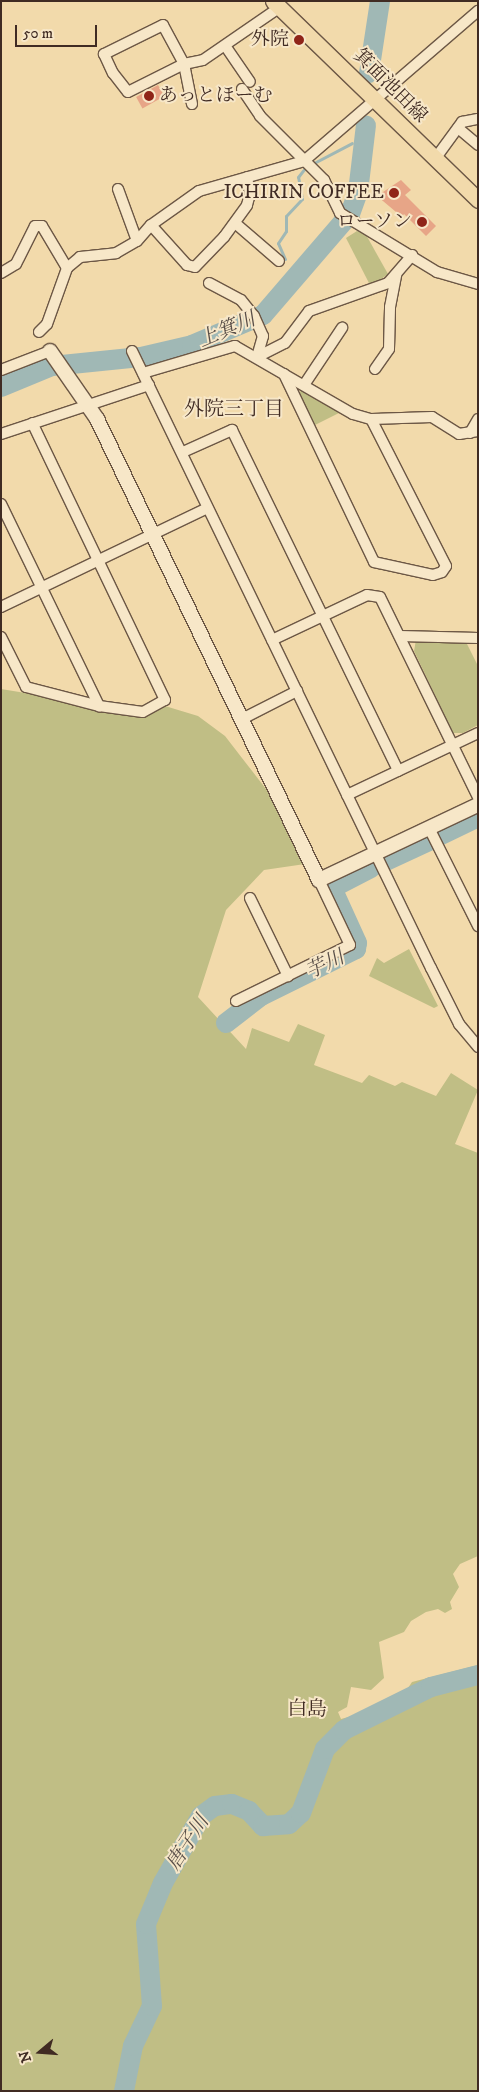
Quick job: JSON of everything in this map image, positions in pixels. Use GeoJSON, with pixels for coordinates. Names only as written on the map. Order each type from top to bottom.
{"type":"FeatureCollection","features":[{"type":"Feature","properties":{"kind":"main road","name":"箕面池田線"},"geometry":{"type":"LineString","coordinates":[[276,4],[478,200]]}},
{"type":"Feature","properties":{"kind":"street"},"geometry":{"type":"LineString","coordinates":[[192,104],[184,64],[163,25],[104,54],[113,73],[128,92],[184,64],[203,60],[226,47],[276,4]]}},
{"type":"Feature","properties":{"kind":"street"},"geometry":{"type":"LineString","coordinates":[[39,332],[47,324],[67,268],[90,253],[116,253],[137,241],[151,225],[199,191],[304,161],[373,98],[478,11]]}},
{"type":"Feature","properties":{"kind":"street"},"geometry":{"type":"LineString","coordinates":[[226,47],[260,116],[324,180],[340,213],[374,237],[412,255],[450,278],[478,284]]}},
{"type":"Feature","properties":{"kind":"street"},"geometry":{"type":"LineString","coordinates":[[435,158],[462,122],[478,119]]}},
{"type":"Feature","properties":{"kind":"street"},"geometry":{"type":"LineString","coordinates":[[458,128],[478,145]]}},
{"type":"Feature","properties":{"kind":"street"},"geometry":{"type":"LineString","coordinates":[[151,225],[192,268],[235,223],[250,197],[247,177]]}},
{"type":"Feature","properties":{"kind":"street"},"geometry":{"type":"LineString","coordinates":[[118,189],[137,241]]}},
{"type":"Feature","properties":{"kind":"street"},"geometry":{"type":"LineString","coordinates":[[235,223],[279,262]]}},
{"type":"Feature","properties":{"kind":"street"},"geometry":{"type":"LineString","coordinates":[[1,273],[16,264],[35,226],[42,226],[67,268]]}},
{"type":"Feature","properties":{"kind":"street"},"geometry":{"type":"LineString","coordinates":[[257,357],[285,343],[309,311],[384,285],[396,275],[412,255]]}},
{"type":"Feature","properties":{"kind":"street"},"geometry":{"type":"LineString","coordinates":[[375,370],[389,349],[390,307],[396,275]]}},
{"type":"Feature","properties":{"kind":"street"},"geometry":{"type":"LineString","coordinates":[[209,284],[241,300],[256,320],[263,336],[257,357]]}},
{"type":"Feature","properties":{"kind":"street"},"geometry":{"type":"LineString","coordinates":[[304,385],[342,328]]}},
{"type":"Feature","properties":{"kind":"street"},"geometry":{"type":"LineString","coordinates":[[143,373],[233,346],[257,357],[353,414],[371,419],[432,417],[459,434],[474,432],[478,419]]}},
{"type":"Feature","properties":{"kind":"street"},"geometry":{"type":"LineString","coordinates":[[134,355],[459,1024],[478,1047]]}},
{"type":"Feature","properties":{"kind":"street"},"geometry":{"type":"LineString","coordinates":[[1,370],[56,360],[88,405],[152,533],[350,946],[236,1001]]}},
{"type":"Feature","properties":{"kind":"street"},"geometry":{"type":"LineString","coordinates":[[284,374],[374,562],[433,575],[442,572],[446,566],[371,419]]}},
{"type":"Feature","properties":{"kind":"street"},"geometry":{"type":"LineString","coordinates":[[1,434],[149,385]]}},
{"type":"Feature","properties":{"kind":"street"},"geometry":{"type":"LineString","coordinates":[[1,637],[26,687],[99,706],[142,712],[165,700],[32,423]]}},
{"type":"Feature","properties":{"kind":"street"},"geometry":{"type":"LineString","coordinates":[[182,452],[232,430],[398,771]]}},
{"type":"Feature","properties":{"kind":"street"},"geometry":{"type":"LineString","coordinates":[[1,504],[99,706]]}},
{"type":"Feature","properties":{"kind":"street"},"geometry":{"type":"LineString","coordinates":[[1,607],[97,559],[208,508]]}},
{"type":"Feature","properties":{"kind":"street"},"geometry":{"type":"LineString","coordinates":[[272,640],[367,594],[376,594],[400,636],[478,797]]}},
{"type":"Feature","properties":{"kind":"street"},"geometry":{"type":"LineString","coordinates":[[400,636],[475,639],[478,650]]}},
{"type":"Feature","properties":{"kind":"street"},"geometry":{"type":"LineString","coordinates":[[242,719],[297,691]]}},
{"type":"Feature","properties":{"kind":"street"},"geometry":{"type":"LineString","coordinates":[[347,795],[478,733]]}},
{"type":"Feature","properties":{"kind":"street"},"geometry":{"type":"LineString","coordinates":[[319,880],[478,805]]}},
{"type":"Feature","properties":{"kind":"street"},"geometry":{"type":"LineString","coordinates":[[429,828],[478,926]]}},
{"type":"Feature","properties":{"kind":"street"},"geometry":{"type":"LineString","coordinates":[[250,898],[288,976]]}},
{"type":"Feature","properties":{"kind":"shaded area"},"geometry":{"type":"Polygon","coordinates":[[[357,231],[365,233],[388,274],[370,285],[346,238],[357,231]]]}},
{"type":"Feature","properties":{"kind":"shaded area"},"geometry":{"type":"Polygon","coordinates":[[[303,389],[341,412],[315,425],[299,393],[303,389]]]}},
{"type":"Feature","properties":{"kind":"shaded area"},"geometry":{"type":"Polygon","coordinates":[[[416,640],[467,644],[478,666],[478,725],[463,733],[453,733],[414,651],[416,640]]]}},
{"type":"Feature","properties":{"kind":"shaded area"},"geometry":{"type":"Polygon","coordinates":[[[1,689],[117,708],[165,706],[198,716],[225,736],[276,802],[305,864],[264,870],[226,910],[198,997],[246,1049],[252,1028],[289,1042],[298,1024],[325,1035],[314,1065],[362,1083],[369,1075],[395,1086],[402,1082],[436,1096],[451,1073],[478,1090],[455,1144],[478,1153],[478,1556],[460,1564],[453,1574],[459,1587],[450,1602],[452,1609],[445,1613],[438,1609],[426,1612],[411,1621],[404,1632],[379,1642],[384,1678],[371,1690],[351,1687],[347,1707],[338,1712],[341,1719],[363,1713],[404,1694],[412,1682],[478,1665],[478,2091],[1,2091],[1,689]]]}},
{"type":"Feature","properties":{"kind":"shaded area"},"geometry":{"type":"Polygon","coordinates":[[[409,949],[438,1006],[434,1008],[369,976],[377,958],[384,963],[409,949]]]}},
{"type":"Feature","properties":{"kind":"building","name":"あっとほーむ"},"geometry":{"type":"Polygon","coordinates":[[[158,85],[164,96],[142,108],[136,97],[158,85]]]}},
{"type":"Feature","properties":{"kind":"building"},"geometry":{"type":"Polygon","coordinates":[[[401,180],[411,190],[405,195],[436,226],[426,236],[404,214],[402,217],[377,196],[401,180]]]}},
{"type":"Feature","properties":{"kind":"waterway","name":"上箕川"},"geometry":{"type":"LineString","coordinates":[[369,73],[380,1]]}},
{"type":"Feature","properties":{"kind":"waterway","name":"上箕川"},"geometry":{"type":"LineString","coordinates":[[1,387],[52,366],[141,357],[192,345],[263,315],[350,214],[358,192],[366,125]]}},
{"type":"Feature","properties":{"kind":"waterway","name":"上箕川"},"geometry":{"type":"LineString","coordinates":[[360,139],[365,137]]}},
{"type":"Feature","properties":{"kind":"waterway"},"geometry":{"type":"LineString","coordinates":[[312,164],[352,143]]}},
{"type":"Feature","properties":{"kind":"waterway"},"geometry":{"type":"LineString","coordinates":[[285,259],[278,243],[286,231],[286,216],[302,199],[298,177],[305,168]]}},
{"type":"Feature","properties":{"kind":"waterway","name":"芋川"},"geometry":{"type":"LineString","coordinates":[[441,835],[478,817]]}},
{"type":"Feature","properties":{"kind":"waterway","name":"芋川"},"geometry":{"type":"LineString","coordinates":[[386,861],[429,841]]}},
{"type":"Feature","properties":{"kind":"waterway","name":"芋川"},"geometry":{"type":"LineString","coordinates":[[226,1023],[261,996],[356,949],[357,943],[332,888],[371,868]]}},
{"type":"Feature","properties":{"kind":"waterway","name":"唐子川"},"geometry":{"type":"LineString","coordinates":[[124,2091],[133,2046],[152,2006],[146,1924],[163,1883],[201,1816],[215,1806],[232,1804],[249,1811],[263,1826],[289,1824],[301,1813],[325,1749],[344,1730],[431,1687],[478,1675]]}},
{"type":"Feature","properties":{"kind":"place","name":"外院"},"geometry":{"type":"Point","coordinates":[299,40]}},
{"type":"Feature","properties":{"kind":"place","name":"あっとほーむ"},"geometry":{"type":"Point","coordinates":[149,96]}},
{"type":"Feature","properties":{"kind":"place","name":"ICHIRIN COFFEE"},"geometry":{"type":"Point","coordinates":[394,193]}},
{"type":"Feature","properties":{"kind":"place","name":"ローソン"},"geometry":{"type":"Point","coordinates":[422,222]}},
{"type":"Feature","properties":{"kind":"district","name":"外院三丁目"},"geometry":{"type":"Point","coordinates":[234,409]}},
{"type":"Feature","properties":{"kind":"district","name":"白島"},"geometry":{"type":"Point","coordinates":[307,1709]}}]}
